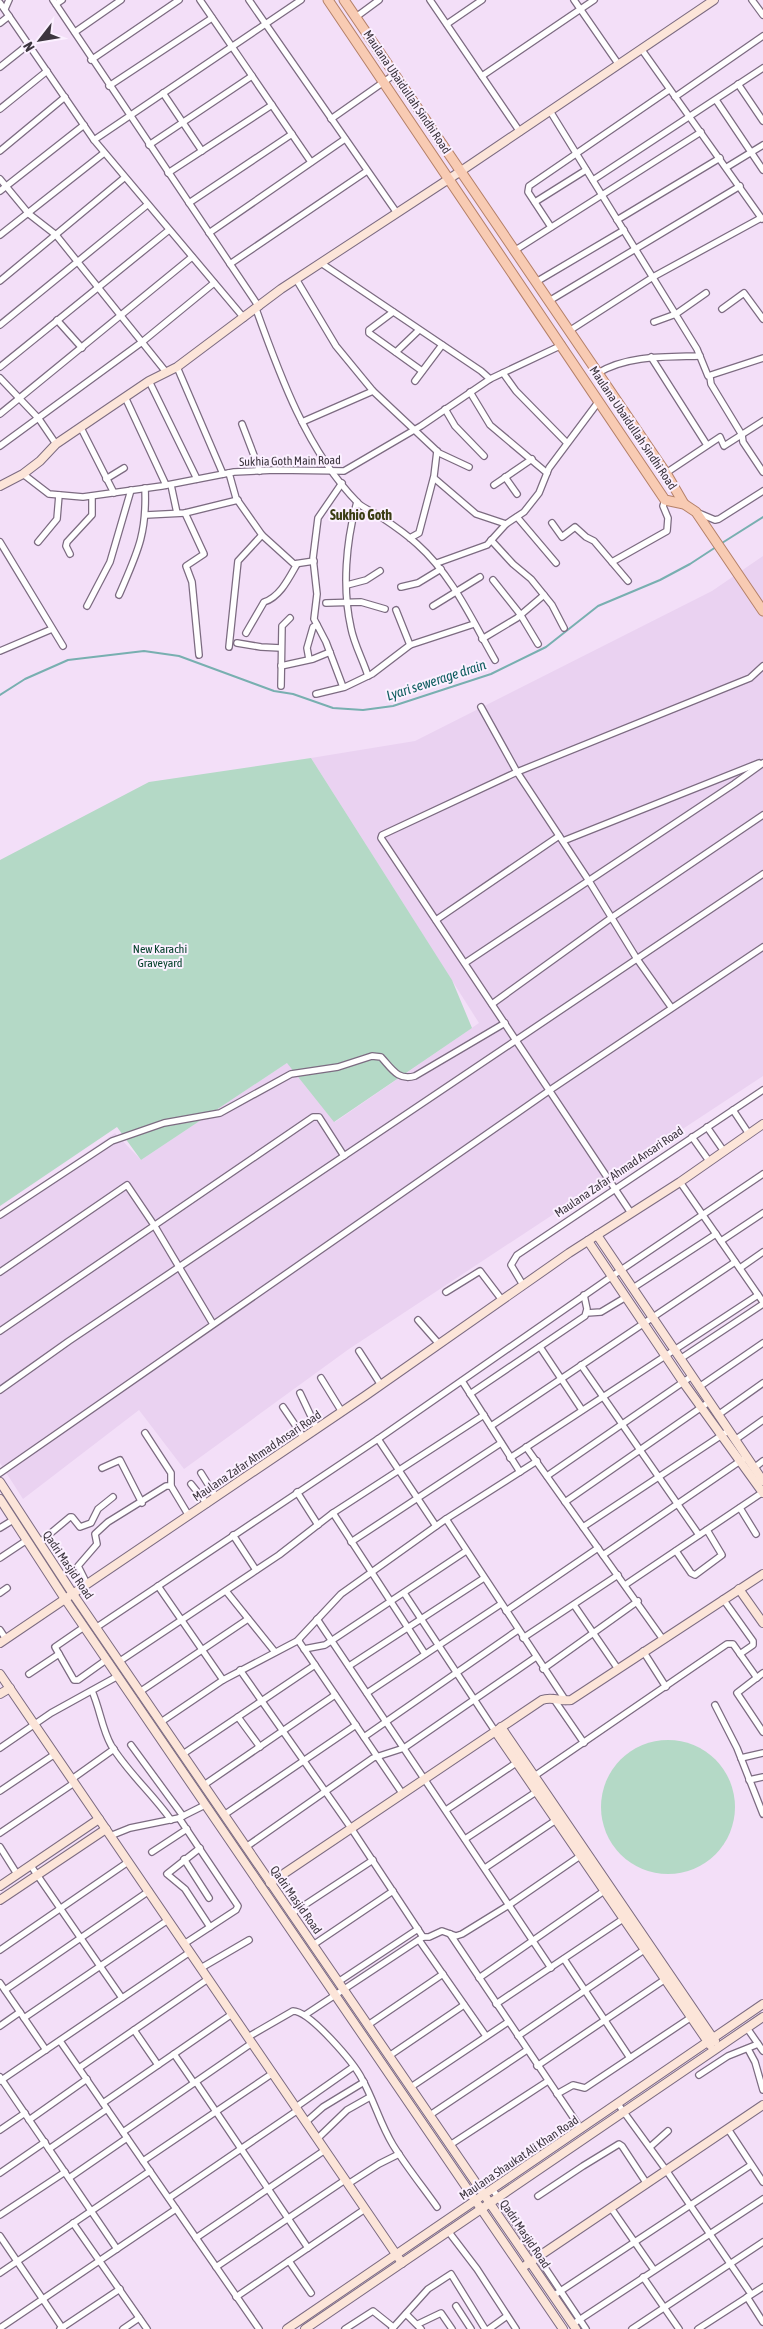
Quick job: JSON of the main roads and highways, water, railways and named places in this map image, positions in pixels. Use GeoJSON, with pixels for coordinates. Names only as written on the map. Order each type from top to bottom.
{"type":"FeatureCollection","features":[{"type":"Feature","properties":{"kind":"main road","name":"Maulana Ubaidullah Sindhi Road"},"geometry":{"type":"LineString","coordinates":[[328,0],[450,178],[665,500],[684,504]]}},
{"type":"Feature","properties":{"kind":"main road","name":"Maulana Ubaidullah Sindhi Road"},"geometry":{"type":"LineString","coordinates":[[344,0],[666,473],[684,504]]}},
{"type":"Feature","properties":{"kind":"main road"},"geometry":{"type":"LineString","coordinates":[[684,504],[696,512],[763,612]]}},
{"type":"Feature","properties":{"kind":"waterway","name":"Lyari sewerage drain"},"geometry":{"type":"LineString","coordinates":[[722,543],[763,517]]}},
{"type":"Feature","properties":{"kind":"waterway","name":"Lyari sewerage drain"},"geometry":{"type":"LineString","coordinates":[[0,695],[25,679],[68,660],[144,651],[179,656],[274,691],[293,694],[333,708],[363,710],[393,706],[491,674],[546,647],[598,606],[660,580],[716,547]]}},
{"type":"Feature","properties":{"kind":"district","name":"Sukhio Goth"},"geometry":{"type":"Point","coordinates":[361,515]}},
{"type":"Feature","properties":{"kind":"park label","name":"New Karachi Graveyard"},"geometry":{"type":"Point","coordinates":[160,956]}}]}
